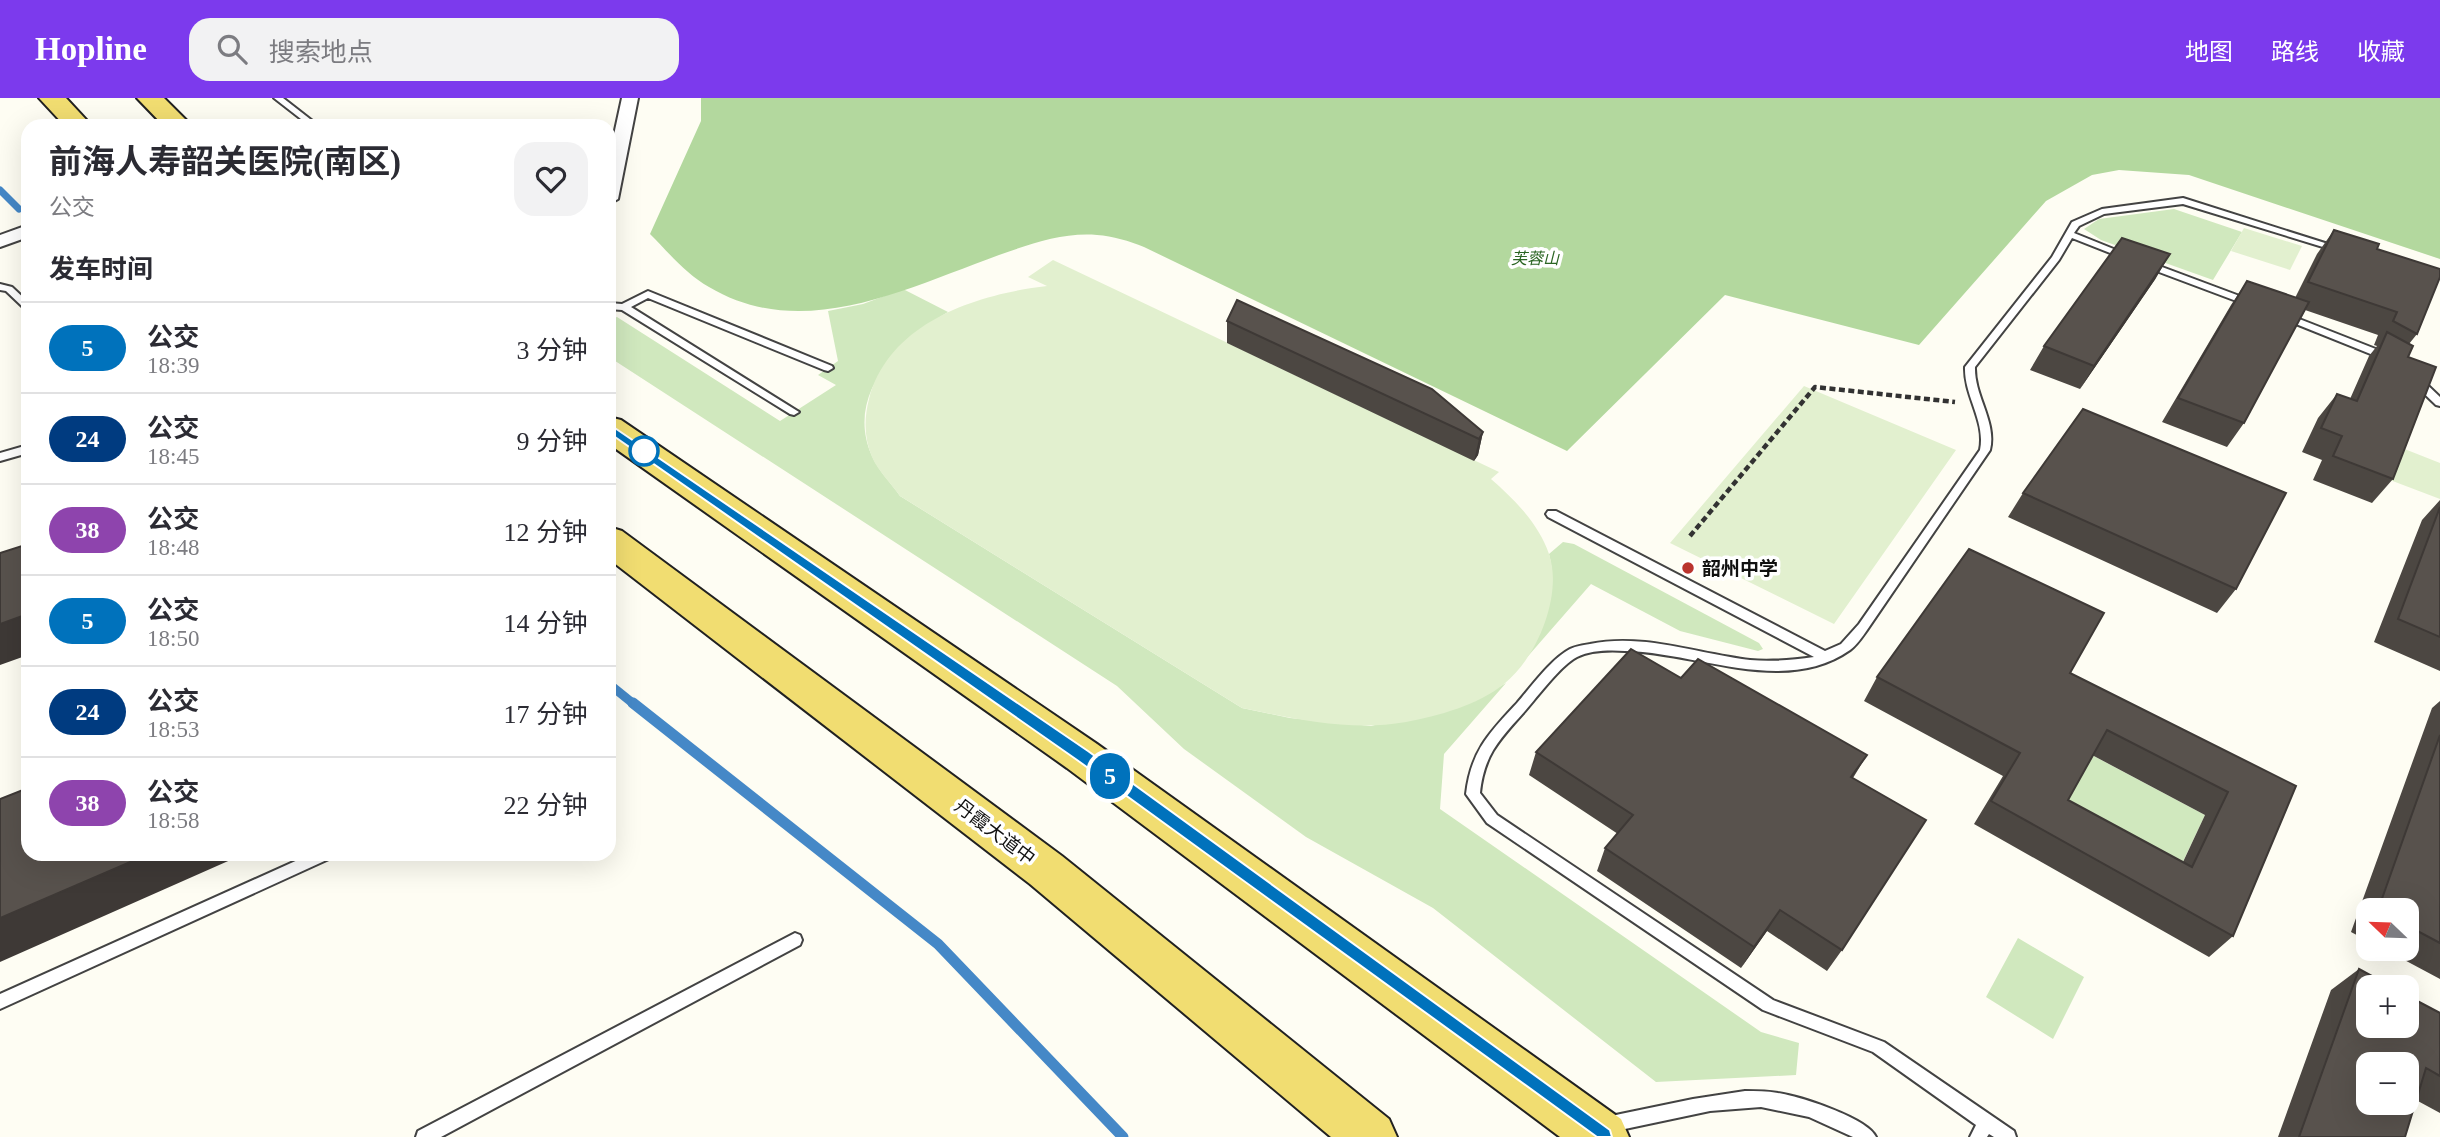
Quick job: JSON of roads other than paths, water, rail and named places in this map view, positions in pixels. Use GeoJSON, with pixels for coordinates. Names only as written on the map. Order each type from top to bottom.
{"type":"FeatureCollection","features":[{"type":"Feature","properties":{"kind":"main road"},"geometry":{"type":"LineString","coordinates":[[52,98],[72,119]]}},
{"type":"Feature","properties":{"kind":"main road"},"geometry":{"type":"LineString","coordinates":[[150,98],[172,119]]}},
{"type":"Feature","properties":{"kind":"main road"},"geometry":{"type":"LineString","coordinates":[[616,433],[1082,756],[1597,1132]]}},
{"type":"Feature","properties":{"kind":"main road","name":"丹霞大道中"},"geometry":{"type":"LineString","coordinates":[[616,545],[1046,870],[1371,1137]]}},
{"type":"Feature","properties":{"kind":"street"},"geometry":{"type":"LineString","coordinates":[[616,165],[630,98]]}},
{"type":"Feature","properties":{"kind":"street"},"geometry":{"type":"LineString","coordinates":[[0,244],[21,234]]}},
{"type":"Feature","properties":{"kind":"street"},"geometry":{"type":"LineString","coordinates":[[0,244],[21,242]]}},
{"type":"Feature","properties":{"kind":"lane"},"geometry":{"type":"LineString","coordinates":[[278,98],[306,119]]}},
{"type":"Feature","properties":{"kind":"lane"},"geometry":{"type":"LineString","coordinates":[[2008,1137],[1878,1047],[1768,1005],[1492,819],[1473,794],[1474,772],[1485,745],[1572,653],[1603,645],[1645,648],[1770,666],[1800,664],[1825,657],[1845,647],[1863,627],[1985,450],[1987,438],[1968,381],[1970,367],[2071,235],[2075,224],[2102,212],[2183,201],[2354,254]]}},
{"type":"Feature","properties":{"kind":"lane"},"geometry":{"type":"LineString","coordinates":[[2071,235],[2261,307]]}},
{"type":"Feature","properties":{"kind":"lane"},"geometry":{"type":"LineString","coordinates":[[0,287],[9,289],[21,300]]}},
{"type":"Feature","properties":{"kind":"lane"},"geometry":{"type":"LineString","coordinates":[[624,307],[648,294],[828,368]]}},
{"type":"Feature","properties":{"kind":"lane"},"geometry":{"type":"LineString","coordinates":[[616,306],[624,307],[794,412]]}},
{"type":"Feature","properties":{"kind":"lane"},"geometry":{"type":"LineString","coordinates":[[2273,312],[2362,345],[2398,365]]}},
{"type":"Feature","properties":{"kind":"lane"},"geometry":{"type":"LineString","coordinates":[[2407,371],[2440,403]]}},
{"type":"Feature","properties":{"kind":"lane"},"geometry":{"type":"LineString","coordinates":[[0,457],[21,451]]}},
{"type":"Feature","properties":{"kind":"lane"},"geometry":{"type":"LineString","coordinates":[[1552,514],[1825,657]]}},
{"type":"Feature","properties":{"kind":"lane"},"geometry":{"type":"LineString","coordinates":[[0,1002],[312,861]]}},
{"type":"Feature","properties":{"kind":"lane"},"geometry":{"type":"LineString","coordinates":[[424,1137],[794,940]]}},
{"type":"Feature","properties":{"kind":"lane"},"geometry":{"type":"LineString","coordinates":[[1597,1132],[1746,1099],[1780,1101],[1817,1112],[1868,1137]]}},
{"type":"Feature","properties":{"kind":"lane"},"geometry":{"type":"LineString","coordinates":[[1978,1137],[1987,1122]]}},
{"type":"Feature","properties":{"kind":"waterway"},"geometry":{"type":"LineString","coordinates":[[0,190],[19,209]]}},
{"type":"Feature","properties":{"kind":"waterway"},"geometry":{"type":"LineString","coordinates":[[616,690],[635,705]]}},
{"type":"Feature","properties":{"kind":"waterway"},"geometry":{"type":"LineString","coordinates":[[633,703],[938,944],[1123,1137]]}},
{"type":"Feature","properties":{"kind":"place","name":"韶州中学"},"geometry":{"type":"Point","coordinates":[1688,568]}},
{"type":"Feature","properties":{"kind":"park label","name":"芙蓉山"},"geometry":{"type":"Point","coordinates":[1535,258]}}]}
